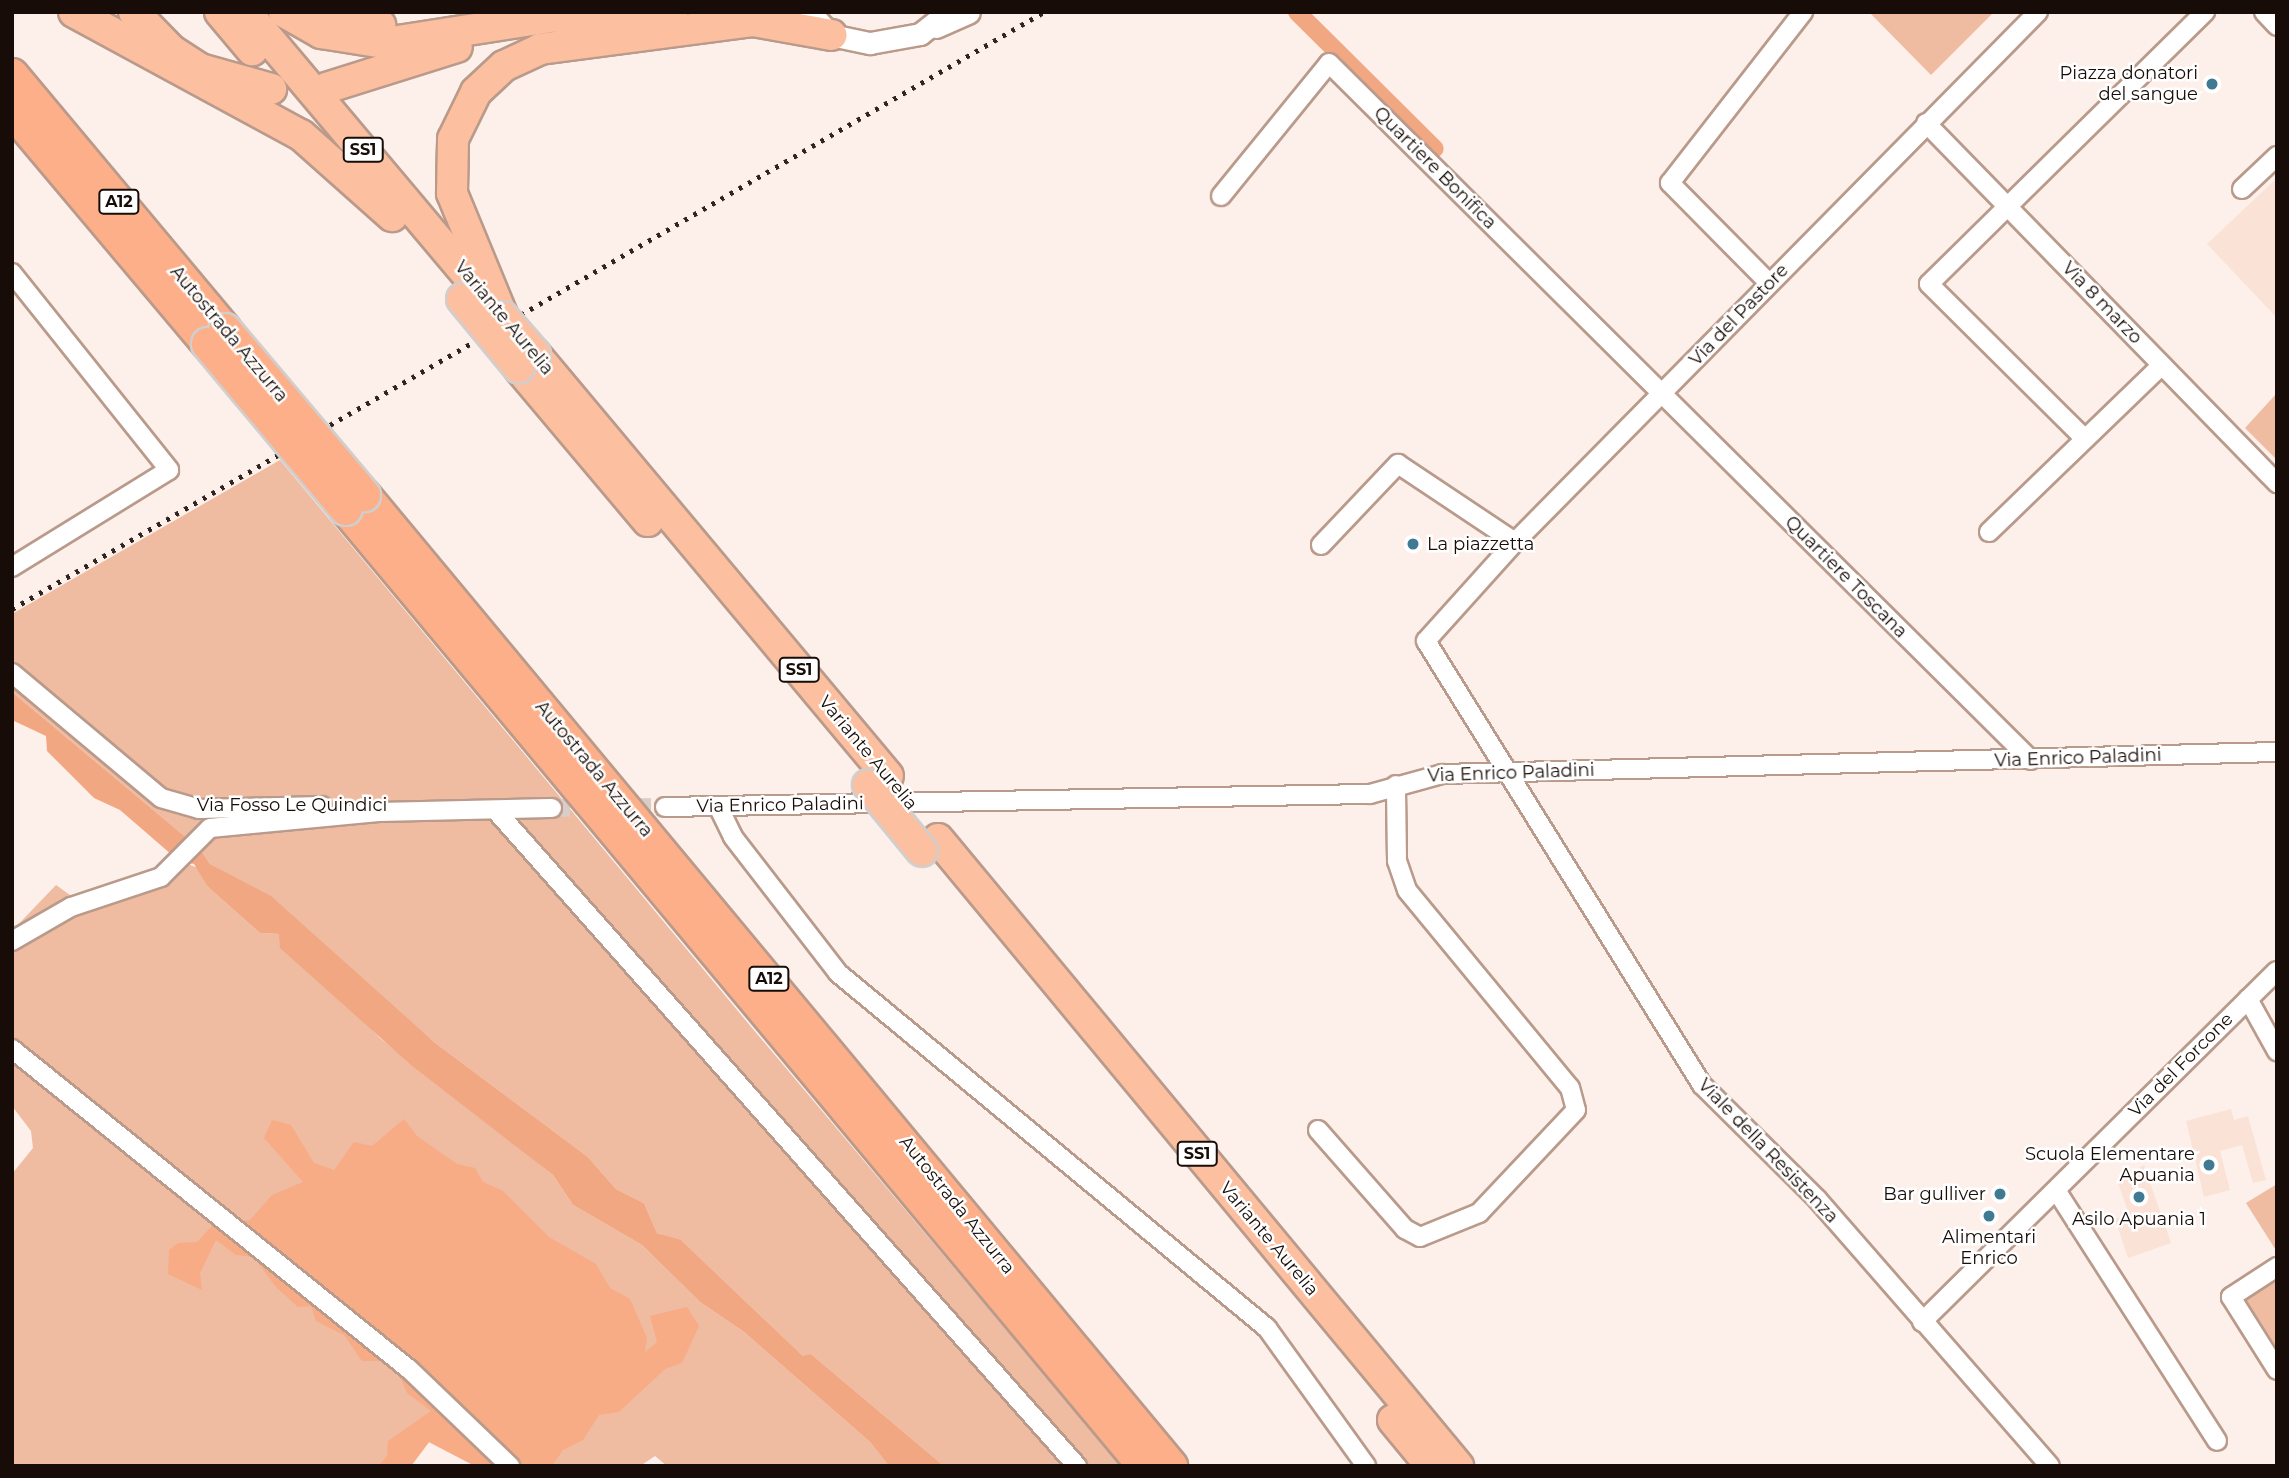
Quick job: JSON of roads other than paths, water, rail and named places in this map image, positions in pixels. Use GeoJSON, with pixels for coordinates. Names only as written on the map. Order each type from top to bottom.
{"type":"FeatureCollection","features":[{"type":"Feature","properties":{"kind":"highway"},"geometry":{"type":"LineString","coordinates":[[74,12],[301,135],[392,216]]}},
{"type":"Feature","properties":{"kind":"highway"},"geometry":{"type":"LineString","coordinates":[[134,12],[192,64],[271,89]]}},
{"type":"Feature","properties":{"kind":"highway","name":"Variante Aurelia"},"geometry":{"type":"LineString","coordinates":[[220,12],[392,216],[503,317],[527,361]]}},
{"type":"Feature","properties":{"kind":"highway","name":"Variante Aurelia"},"geometry":{"type":"LineString","coordinates":[[246,12],[475,290],[527,361],[878,781],[1431,1466]]}},
{"type":"Feature","properties":{"kind":"highway"},"geometry":{"type":"LineString","coordinates":[[284,12],[313,30],[366,42],[513,27],[571,15],[671,14],[754,21],[831,36]]}},
{"type":"Feature","properties":{"kind":"highway"},"geometry":{"type":"LineString","coordinates":[[329,12],[390,26],[513,27]]}},
{"type":"Feature","properties":{"kind":"highway"},"geometry":{"type":"LineString","coordinates":[[475,290],[457,213],[450,165],[461,117],[486,81],[521,56],[553,46],[754,21]]}},
{"type":"Feature","properties":{"kind":"highway"},"geometry":{"type":"LineString","coordinates":[[326,88],[513,27]]}},
{"type":"Feature","properties":{"kind":"highway","name":"Autostrada Azzurra"},"geometry":{"type":"LineString","coordinates":[[12,75],[217,337],[1171,1466]]}},
{"type":"Feature","properties":{"kind":"highway","name":"Autostrada Azzurra"},"geometry":{"type":"LineString","coordinates":[[12,111],[217,337]]}},
{"type":"Feature","properties":{"kind":"highway","name":"Autostrada Azzurra"},"geometry":{"type":"LineString","coordinates":[[355,502],[1144,1466]]}},
{"type":"Feature","properties":{"kind":"highway","name":"Variante Aurelia"},"geometry":{"type":"LineString","coordinates":[[930,845],[1458,1466]]}},
{"type":"Feature","properties":{"kind":"street"},"geometry":{"type":"LineString","coordinates":[[810,12],[831,36],[887,42],[941,20],[969,12]]}},
{"type":"Feature","properties":{"kind":"street"},"geometry":{"type":"LineString","coordinates":[[1769,283],[1670,183],[1803,12]]}},
{"type":"Feature","properties":{"kind":"street"},"geometry":{"type":"LineString","coordinates":[[2085,439],[1929,284],[2205,12]]}},
{"type":"Feature","properties":{"kind":"street"},"geometry":{"type":"LineString","coordinates":[[2264,12],[2277,26]]}},
{"type":"Feature","properties":{"kind":"street","name":"Via del Pastore"},"geometry":{"type":"LineString","coordinates":[[1503,772],[1427,649],[1427,634],[2027,16]]}},
{"type":"Feature","properties":{"kind":"street","name":"Quartiere Bonifica"},"geometry":{"type":"LineString","coordinates":[[1221,196],[1329,63],[1662,394]]}},
{"type":"Feature","properties":{"kind":"street","name":"Via 8 marzo"},"geometry":{"type":"LineString","coordinates":[[1926,123],[2277,483]]}},
{"type":"Feature","properties":{"kind":"street"},"geometry":{"type":"LineString","coordinates":[[2242,189],[2277,156]]}},
{"type":"Feature","properties":{"kind":"street"},"geometry":{"type":"LineString","coordinates":[[12,273],[169,470],[12,567]]}},
{"type":"Feature","properties":{"kind":"street"},"geometry":{"type":"LineString","coordinates":[[1989,532],[2162,365]]}},
{"type":"Feature","properties":{"kind":"street","name":"Quartiere Toscana"},"geometry":{"type":"LineString","coordinates":[[1662,394],[2031,760]]}},
{"type":"Feature","properties":{"kind":"street"},"geometry":{"type":"LineString","coordinates":[[1321,545],[1398,464],[1515,542]]}},
{"type":"Feature","properties":{"kind":"street","name":"Via Fosso Le Quindici"},"geometry":{"type":"LineString","coordinates":[[12,673],[161,798],[199,809],[395,804],[407,811]]}},
{"type":"Feature","properties":{"kind":"street","name":"Via Enrico Paladini"},"geometry":{"type":"LineString","coordinates":[[665,807],[1370,794],[1423,775],[2277,752]]}},
{"type":"Feature","properties":{"kind":"street","name":"Viale della Resistenza"},"geometry":{"type":"LineString","coordinates":[[1503,772],[1702,1085],[1817,1199],[2050,1466]]}},
{"type":"Feature","properties":{"kind":"street"},"geometry":{"type":"LineString","coordinates":[[1318,1130],[1405,1229],[1420,1237],[1479,1213],[1576,1110],[1570,1088],[1407,890],[1397,861],[1396,785]]}},
{"type":"Feature","properties":{"kind":"street"},"geometry":{"type":"LineString","coordinates":[[718,806],[733,836],[838,973],[1267,1328],[1366,1466]]}},
{"type":"Feature","properties":{"kind":"street"},"geometry":{"type":"LineString","coordinates":[[12,941],[71,907],[171,870],[210,828],[243,823],[407,811],[498,813],[552,808]]}},
{"type":"Feature","properties":{"kind":"street"},"geometry":{"type":"LineString","coordinates":[[498,813],[1077,1466]]}},
{"type":"Feature","properties":{"kind":"street","name":"Via del Forcone"},"geometry":{"type":"LineString","coordinates":[[1922,1322],[2277,971]]}},
{"type":"Feature","properties":{"kind":"street"},"geometry":{"type":"LineString","coordinates":[[2248,999],[2277,1051]]}},
{"type":"Feature","properties":{"kind":"street"},"geometry":{"type":"LineString","coordinates":[[12,1049],[410,1370],[510,1466]]}},
{"type":"Feature","properties":{"kind":"street"},"geometry":{"type":"LineString","coordinates":[[2056,1190],[2217,1441]]}},
{"type":"Feature","properties":{"kind":"street"},"geometry":{"type":"LineString","coordinates":[[2276,1365],[2231,1297],[2277,1267]]}},
{"type":"Feature","properties":{"kind":"waterway"},"geometry":{"type":"LineString","coordinates":[[1297,12],[1435,149]]}},
{"type":"Feature","properties":{"kind":"tunnel"},"geometry":{"type":"LineString","coordinates":[[552,808],[665,807]]}},
{"type":"Feature","properties":{"kind":"railway"},"geometry":{"type":"LineString","coordinates":[[12,609],[1044,12]]}},
{"type":"Feature","properties":{"kind":"place","name":"Piazza donatori del sangue"},"geometry":{"type":"Point","coordinates":[2212,84]}},
{"type":"Feature","properties":{"kind":"place","name":"La piazzetta"},"geometry":{"type":"Point","coordinates":[1413,544]}},
{"type":"Feature","properties":{"kind":"place","name":"Scuola Elementare Apuania"},"geometry":{"type":"Point","coordinates":[2209,1165]}},
{"type":"Feature","properties":{"kind":"place","name":"Bar gulliver"},"geometry":{"type":"Point","coordinates":[2000,1194]}},
{"type":"Feature","properties":{"kind":"place","name":"Asilo Apuania 1"},"geometry":{"type":"Point","coordinates":[2139,1197]}},
{"type":"Feature","properties":{"kind":"place","name":"Alimentari Enrico"},"geometry":{"type":"Point","coordinates":[1989,1216]}}]}
